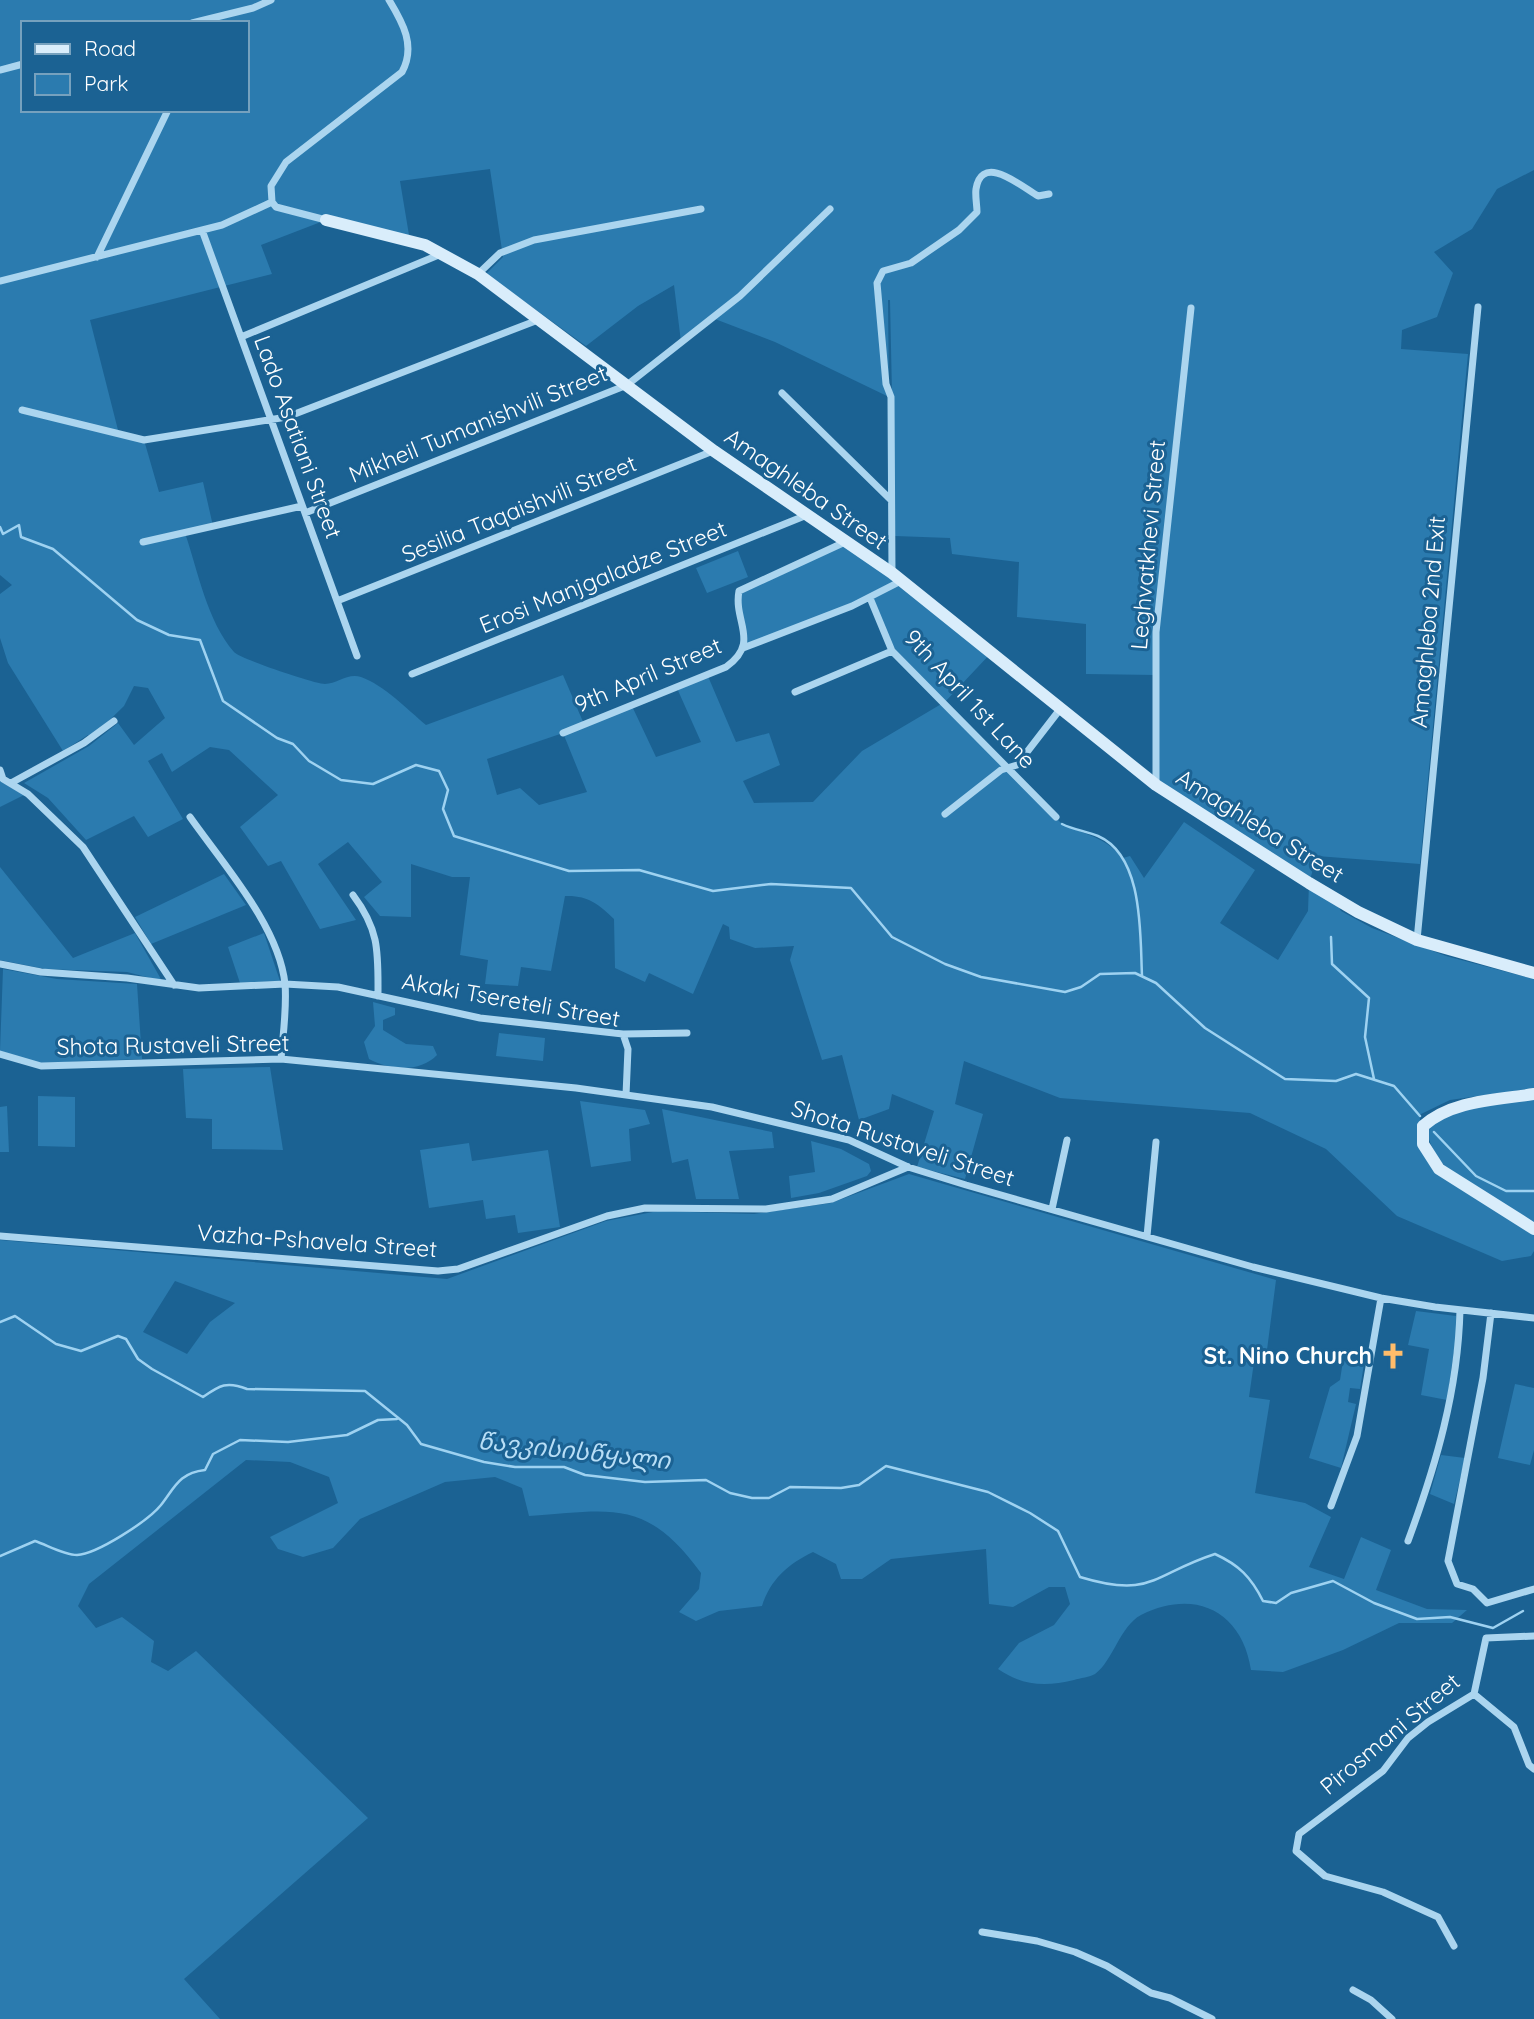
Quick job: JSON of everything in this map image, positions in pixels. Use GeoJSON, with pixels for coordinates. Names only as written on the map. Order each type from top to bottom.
{"type":"FeatureCollection","features":[{"type":"Feature","properties":{"kind":"street"},"geometry":{"type":"LineString","coordinates":[[212,20],[271,0]]}},
{"type":"Feature","properties":{"kind":"street"},"geometry":{"type":"LineString","coordinates":[[0,281],[222,225],[272,202],[274,177],[286,162],[402,72],[408,61],[407,33],[389,0]]}},
{"type":"Feature","properties":{"kind":"street"},"geometry":{"type":"LineString","coordinates":[[0,70],[21,65]]}},
{"type":"Feature","properties":{"kind":"street"},"geometry":{"type":"LineString","coordinates":[[97,257],[167,112]]}},
{"type":"Feature","properties":{"kind":"street"},"geometry":{"type":"LineString","coordinates":[[896,577],[891,500],[891,397],[886,384],[877,283],[883,271],[911,263],[959,230],[977,212],[975,191],[979,178],[987,173],[1000,172],[1038,196],[1049,194]]}},
{"type":"Feature","properties":{"kind":"street","name":"Amaghleba Street"},"geometry":{"type":"LineString","coordinates":[[272,202],[282,210],[425,245],[478,274],[714,451],[896,577],[1156,785],[1309,883],[1417,940],[1534,973]]}},
{"type":"Feature","properties":{"kind":"street"},"geometry":{"type":"LineString","coordinates":[[478,274],[500,253],[534,240],[701,209]]}},
{"type":"Feature","properties":{"kind":"street","name":"Mikheil Tumanishvili Street"},"geometry":{"type":"LineString","coordinates":[[143,542],[304,510],[627,385],[740,296],[830,209]]}},
{"type":"Feature","properties":{"kind":"street","name":"Lado Asatiani Street"},"geometry":{"type":"LineString","coordinates":[[202,230],[356,656]]}},
{"type":"Feature","properties":{"kind":"street"},"geometry":{"type":"LineString","coordinates":[[241,337],[442,254]]}},
{"type":"Feature","properties":{"kind":"street","name":"Amaghleba 2nd Exit"},"geometry":{"type":"LineString","coordinates":[[1417,940],[1478,307]]}},
{"type":"Feature","properties":{"kind":"street","name":"Leghvatkhevi Street"},"geometry":{"type":"LineString","coordinates":[[1156,785],[1156,632],[1191,308]]}},
{"type":"Feature","properties":{"kind":"street"},"geometry":{"type":"LineString","coordinates":[[22,410],[144,440],[287,417],[539,320]]}},
{"type":"Feature","properties":{"kind":"street"},"geometry":{"type":"LineString","coordinates":[[782,393],[891,500]]}},
{"type":"Feature","properties":{"kind":"street","name":"Sesilia Taqaishvili Street"},"geometry":{"type":"LineString","coordinates":[[337,601],[714,451]]}},
{"type":"Feature","properties":{"kind":"street","name":"Erosi Manjgaladze Street"},"geometry":{"type":"LineString","coordinates":[[412,674],[808,515]]}},
{"type":"Feature","properties":{"kind":"street","name":"9th April Street"},"geometry":{"type":"LineString","coordinates":[[563,733],[726,667],[736,660],[746,635],[739,591],[845,542]]}},
{"type":"Feature","properties":{"kind":"street","name":"9th April Street"},"geometry":{"type":"LineString","coordinates":[[743,648],[870,598],[896,577]]}},
{"type":"Feature","properties":{"kind":"street","name":"9th April 1st Lane"},"geometry":{"type":"LineString","coordinates":[[870,598],[892,651],[1056,817]]}},
{"type":"Feature","properties":{"kind":"street"},"geometry":{"type":"LineString","coordinates":[[795,692],[892,651]]}},
{"type":"Feature","properties":{"kind":"street"},"geometry":{"type":"LineString","coordinates":[[945,814],[1001,770],[1017,765],[1061,708]]}},
{"type":"Feature","properties":{"kind":"street"},"geometry":{"type":"LineString","coordinates":[[11,783],[84,743],[114,721]]}},
{"type":"Feature","properties":{"kind":"street"},"geometry":{"type":"LineString","coordinates":[[0,770],[3,779],[28,793],[83,847],[174,985]]}},
{"type":"Feature","properties":{"kind":"street"},"geometry":{"type":"LineString","coordinates":[[190,817],[266,926],[285,984],[282,1059]]}},
{"type":"Feature","properties":{"kind":"street"},"geometry":{"type":"LineString","coordinates":[[353,895],[369,916],[376,934],[378,996]]}},
{"type":"Feature","properties":{"kind":"street","name":"Akaki Tsereteli Street"},"geometry":{"type":"LineString","coordinates":[[0,964],[41,972],[127,978],[200,988],[285,984],[338,987],[480,1018],[553,1024],[623,1034],[628,1049],[626,1095]]}},
{"type":"Feature","properties":{"kind":"street"},"geometry":{"type":"LineString","coordinates":[[623,1034],[687,1033]]}},
{"type":"Feature","properties":{"kind":"street","name":"Shota Rustaveli Street"},"geometry":{"type":"LineString","coordinates":[[0,1054],[41,1066],[282,1059],[626,1095],[712,1107],[830,1135],[908,1167],[1253,1267],[1381,1298],[1534,1318]]}},
{"type":"Feature","properties":{"kind":"street"},"geometry":{"type":"LineString","coordinates":[[1534,1094],[1451,1108],[1436,1114],[1423,1126],[1423,1144],[1439,1170],[1534,1229]]}},
{"type":"Feature","properties":{"kind":"street"},"geometry":{"type":"LineString","coordinates":[[1052,1209],[1067,1140]]}},
{"type":"Feature","properties":{"kind":"street"},"geometry":{"type":"LineString","coordinates":[[1147,1236],[1156,1142]]}},
{"type":"Feature","properties":{"kind":"street","name":"Vazha-Pshavela Street"},"geometry":{"type":"LineString","coordinates":[[0,1236],[438,1271],[458,1269],[607,1216],[645,1208],[766,1209],[832,1199],[908,1167]]}},
{"type":"Feature","properties":{"kind":"street"},"geometry":{"type":"LineString","coordinates":[[1331,1506],[1357,1436],[1381,1298]]}},
{"type":"Feature","properties":{"kind":"street"},"geometry":{"type":"LineString","coordinates":[[1408,1541],[1451,1404],[1457,1368],[1460,1310]]}},
{"type":"Feature","properties":{"kind":"street"},"geometry":{"type":"LineString","coordinates":[[1491,1313],[1483,1378],[1448,1561],[1457,1584],[1473,1589],[1487,1603],[1534,1589]]}},
{"type":"Feature","properties":{"kind":"street","name":"Pirosmani Street"},"geometry":{"type":"LineString","coordinates":[[1454,1946],[1438,1917],[1383,1892],[1325,1876],[1296,1852],[1299,1833],[1383,1771],[1408,1738],[1427,1722],[1474,1694],[1486,1638],[1534,1636]]}},
{"type":"Feature","properties":{"kind":"street"},"geometry":{"type":"LineString","coordinates":[[1474,1694],[1514,1727],[1529,1765],[1534,1769]]}},
{"type":"Feature","properties":{"kind":"street"},"geometry":{"type":"LineString","coordinates":[[982,1932],[1037,1941],[1075,1952],[1107,1966],[1151,1993],[1170,1998],[1212,2019]]}},
{"type":"Feature","properties":{"kind":"street"},"geometry":{"type":"LineString","coordinates":[[1353,1990],[1371,2000],[1392,2019]]}},
{"type":"Feature","properties":{"kind":"green space"},"geometry":{"type":"Polygon","coordinates":[[[0,0],[1534,0],[1534,170],[1497,189],[1472,229],[1434,252],[1453,273],[1437,317],[1402,330],[1401,349],[1468,354],[1420,864],[1317,856],[1309,883],[1334,898],[1341,911],[1372,928],[1446,956],[1534,979],[1534,1088],[1450,1100],[1419,1115],[1428,1155],[1534,1229],[1534,1251],[1531,1256],[1502,1261],[1397,1216],[1326,1149],[1250,1113],[1060,1098],[964,1061],[955,1104],[983,1114],[965,1179],[917,1167],[934,1111],[892,1094],[889,1109],[859,1120],[842,1055],[822,1060],[790,960],[794,946],[755,948],[730,939],[729,927],[723,924],[693,994],[649,973],[645,982],[615,968],[614,919],[592,902],[580,897],[565,896],[551,971],[521,967],[518,986],[485,984],[488,960],[460,955],[470,877],[452,877],[411,864],[411,917],[380,916],[364,897],[382,882],[348,842],[318,864],[356,920],[320,929],[281,861],[268,866],[240,827],[278,795],[229,750],[210,747],[172,772],[162,753],[148,761],[183,819],[148,837],[134,816],[86,840],[48,798],[24,783],[89,746],[118,723],[134,745],[165,718],[148,688],[134,686],[124,706],[91,738],[88,735],[63,751],[8,663],[0,638],[0,594],[12,585],[0,575],[0,0]],[[490,169],[400,181],[410,241],[326,220],[261,245],[272,274],[90,320],[119,434],[144,440],[159,492],[203,482],[213,526],[185,533],[217,626],[234,652],[248,660],[318,683],[329,684],[351,676],[361,677],[387,691],[426,725],[563,675],[584,724],[631,704],[656,757],[701,742],[676,686],[707,674],[736,742],[769,733],[780,765],[743,781],[754,803],[813,802],[862,751],[943,703],[892,651],[870,598],[743,648],[739,591],[845,542],[992,652],[944,703],[1062,824],[1102,841],[1123,858],[1130,856],[1144,878],[1184,822],[1255,870],[1220,923],[1278,960],[1308,911],[1309,883],[1156,785],[1156,675],[1086,674],[1086,624],[1017,617],[1019,562],[952,554],[950,538],[895,536],[890,300],[889,397],[775,342],[715,319],[681,342],[674,285],[638,306],[586,346],[486,274],[503,257],[490,169]],[[563,733],[487,759],[497,795],[520,788],[539,805],[587,792],[563,733]]]}},
{"type":"Feature","properties":{"kind":"green space"},"geometry":{"type":"Polygon","coordinates":[[[738,551],[748,577],[707,593],[696,568],[738,551]]]}},
{"type":"Feature","properties":{"kind":"green space"},"geometry":{"type":"Polygon","coordinates":[[[0,781],[24,795],[0,807],[0,781]]]}},
{"type":"Feature","properties":{"kind":"green space"},"geometry":{"type":"Polygon","coordinates":[[[0,867],[73,958],[135,933],[162,981],[127,972],[45,969],[0,960],[0,867]]]}},
{"type":"Feature","properties":{"kind":"green space"},"geometry":{"type":"Polygon","coordinates":[[[224,874],[246,905],[151,944],[135,917],[224,874]]]}},
{"type":"Feature","properties":{"kind":"green space"},"geometry":{"type":"Polygon","coordinates":[[[264,933],[280,981],[240,983],[228,947],[264,933]]]}},
{"type":"Feature","properties":{"kind":"green space"},"geometry":{"type":"Polygon","coordinates":[[[3,969],[57,979],[137,984],[142,1059],[40,1063],[0,1051],[3,969]]]}},
{"type":"Feature","properties":{"kind":"green space"},"geometry":{"type":"Polygon","coordinates":[[[373,1002],[395,1008],[395,1015],[383,1020],[383,1030],[406,1044],[433,1046],[437,1055],[422,1065],[404,1068],[386,1066],[369,1059],[364,1042],[375,1026],[373,1002]]]}},
{"type":"Feature","properties":{"kind":"green space"},"geometry":{"type":"Polygon","coordinates":[[[499,1033],[545,1038],[543,1061],[496,1056],[499,1033]]]}},
{"type":"Feature","properties":{"kind":"green space"},"geometry":{"type":"Polygon","coordinates":[[[270,1067],[283,1150],[212,1149],[212,1119],[186,1118],[183,1069],[270,1067]]]}},
{"type":"Feature","properties":{"kind":"green space"},"geometry":{"type":"Polygon","coordinates":[[[38,1096],[75,1097],[75,1147],[38,1146],[38,1096]]]}},
{"type":"Feature","properties":{"kind":"green space"},"geometry":{"type":"Polygon","coordinates":[[[1534,1098],[1534,1224],[1484,1197],[1453,1174],[1432,1146],[1426,1128],[1450,1112],[1534,1098]]]}},
{"type":"Feature","properties":{"kind":"green space"},"geometry":{"type":"Polygon","coordinates":[[[580,1101],[645,1110],[650,1124],[629,1129],[631,1161],[591,1167],[580,1101]]]}},
{"type":"Feature","properties":{"kind":"green space"},"geometry":{"type":"Polygon","coordinates":[[[7,1106],[9,1152],[0,1152],[0,1107],[7,1106]]]}},
{"type":"Feature","properties":{"kind":"green space"},"geometry":{"type":"Polygon","coordinates":[[[662,1109],[772,1132],[774,1148],[729,1151],[739,1199],[696,1199],[688,1159],[672,1163],[662,1109]]]}},
{"type":"Feature","properties":{"kind":"green space"},"geometry":{"type":"Polygon","coordinates":[[[811,1141],[841,1149],[869,1164],[871,1171],[867,1176],[819,1193],[791,1198],[789,1176],[815,1172],[811,1141]]]}},
{"type":"Feature","properties":{"kind":"green space"},"geometry":{"type":"Polygon","coordinates":[[[469,1143],[472,1161],[548,1150],[560,1227],[518,1233],[515,1215],[486,1219],[483,1200],[429,1208],[420,1150],[469,1143]]]}},
{"type":"Feature","properties":{"kind":"green space"},"geometry":{"type":"Polygon","coordinates":[[[909,1174],[1276,1280],[1267,1350],[1256,1348],[1249,1397],[1270,1400],[1255,1493],[1305,1503],[1331,1517],[1309,1567],[1344,1579],[1361,1537],[1391,1550],[1376,1590],[1427,1609],[1467,1610],[1452,1623],[1399,1623],[1343,1650],[1283,1672],[1251,1670],[1238,1633],[1213,1610],[1180,1604],[1161,1607],[1141,1615],[1127,1627],[1107,1661],[1095,1674],[1063,1682],[1025,1682],[998,1669],[1019,1643],[1054,1625],[1070,1604],[1065,1587],[1049,1587],[1013,1607],[989,1604],[986,1549],[891,1559],[862,1579],[841,1579],[836,1564],[813,1552],[781,1574],[770,1588],[762,1606],[719,1611],[696,1621],[679,1612],[699,1589],[701,1573],[681,1549],[645,1520],[606,1512],[529,1516],[522,1488],[495,1477],[445,1482],[360,1519],[333,1548],[303,1557],[278,1549],[270,1537],[338,1503],[329,1477],[290,1462],[246,1460],[89,1584],[78,1606],[96,1628],[122,1617],[154,1641],[151,1662],[168,1671],[196,1651],[368,1818],[184,1979],[220,2019],[0,2019],[0,1240],[447,1279],[606,1221],[658,1211],[754,1214],[831,1203],[909,1174]],[[175,1281],[143,1332],[187,1354],[210,1322],[235,1303],[175,1281]]]}},
{"type":"Feature","properties":{"kind":"green space"},"geometry":{"type":"Polygon","coordinates":[[[1416,1311],[1456,1316],[1456,1337],[1447,1400],[1421,1395],[1429,1349],[1408,1345],[1416,1311]]]}},
{"type":"Feature","properties":{"kind":"green space"},"geometry":{"type":"Polygon","coordinates":[[[1343,1361],[1364,1364],[1360,1389],[1350,1388],[1348,1402],[1356,1404],[1341,1468],[1309,1458],[1330,1387],[1340,1380],[1343,1361]]]}},
{"type":"Feature","properties":{"kind":"green space"},"geometry":{"type":"Polygon","coordinates":[[[1515,1384],[1534,1388],[1534,1450],[1530,1465],[1498,1458],[1515,1384]]]}},
{"type":"Feature","properties":{"kind":"green space"},"geometry":{"type":"Polygon","coordinates":[[[1441,1455],[1465,1458],[1454,1504],[1430,1494],[1441,1455]]]}},
{"type":"Feature","properties":{"kind":"waterway"},"geometry":{"type":"LineString","coordinates":[[0,527],[3,534],[19,525],[21,537],[53,549],[137,620],[169,635],[200,640],[223,701],[277,738],[293,744],[309,761],[341,780],[373,784],[416,765],[439,771],[448,790],[443,809],[454,836],[569,871],[639,870],[713,891],[771,884],[851,888],[892,937],[945,964],[981,977],[1065,992],[1081,987],[1100,974],[1135,973],[1156,983],[1205,1028],[1285,1079],[1336,1081],[1356,1074],[1394,1086],[1420,1116]]}},
{"type":"Feature","properties":{"kind":"waterway"},"geometry":{"type":"LineString","coordinates":[[1062,824],[1098,836],[1113,846],[1124,861],[1132,878],[1136,898],[1142,976]]}},
{"type":"Feature","properties":{"kind":"waterway"},"geometry":{"type":"LineString","coordinates":[[1331,937],[1332,964],[1369,998],[1365,1037],[1374,1079]]}},
{"type":"Feature","properties":{"kind":"waterway"},"geometry":{"type":"LineString","coordinates":[[1434,1132],[1476,1176],[1506,1191],[1534,1191]]}},
{"type":"Feature","properties":{"kind":"waterway","name":"წავკისისწყალი"},"geometry":{"type":"LineString","coordinates":[[0,1322],[15,1316],[56,1344],[81,1351],[118,1336],[126,1339],[138,1359],[203,1397],[219,1387],[229,1385],[247,1389],[365,1391],[407,1425],[421,1444],[484,1462],[515,1467],[564,1467],[585,1475],[645,1482],[706,1480],[730,1493],[752,1498],[769,1498],[790,1487],[841,1488],[859,1485],[886,1466],[988,1492],[1030,1513],[1058,1531],[1080,1577],[1104,1583],[1138,1585],[1215,1554],[1244,1573],[1263,1601],[1276,1603],[1291,1593],[1333,1581],[1374,1603],[1417,1619],[1450,1617],[1493,1628],[1523,1611]]}},
{"type":"Feature","properties":{"kind":"waterway"},"geometry":{"type":"LineString","coordinates":[[0,1556],[35,1541],[72,1555],[97,1549],[122,1536],[145,1519],[161,1505],[183,1478],[205,1470],[213,1454],[240,1440],[288,1442],[347,1435],[378,1420],[397,1419]]}},
{"type":"Feature","properties":{"kind":"place","name":"St. Nino Church"},"geometry":{"type":"Point","coordinates":[1393,1356]}}]}
